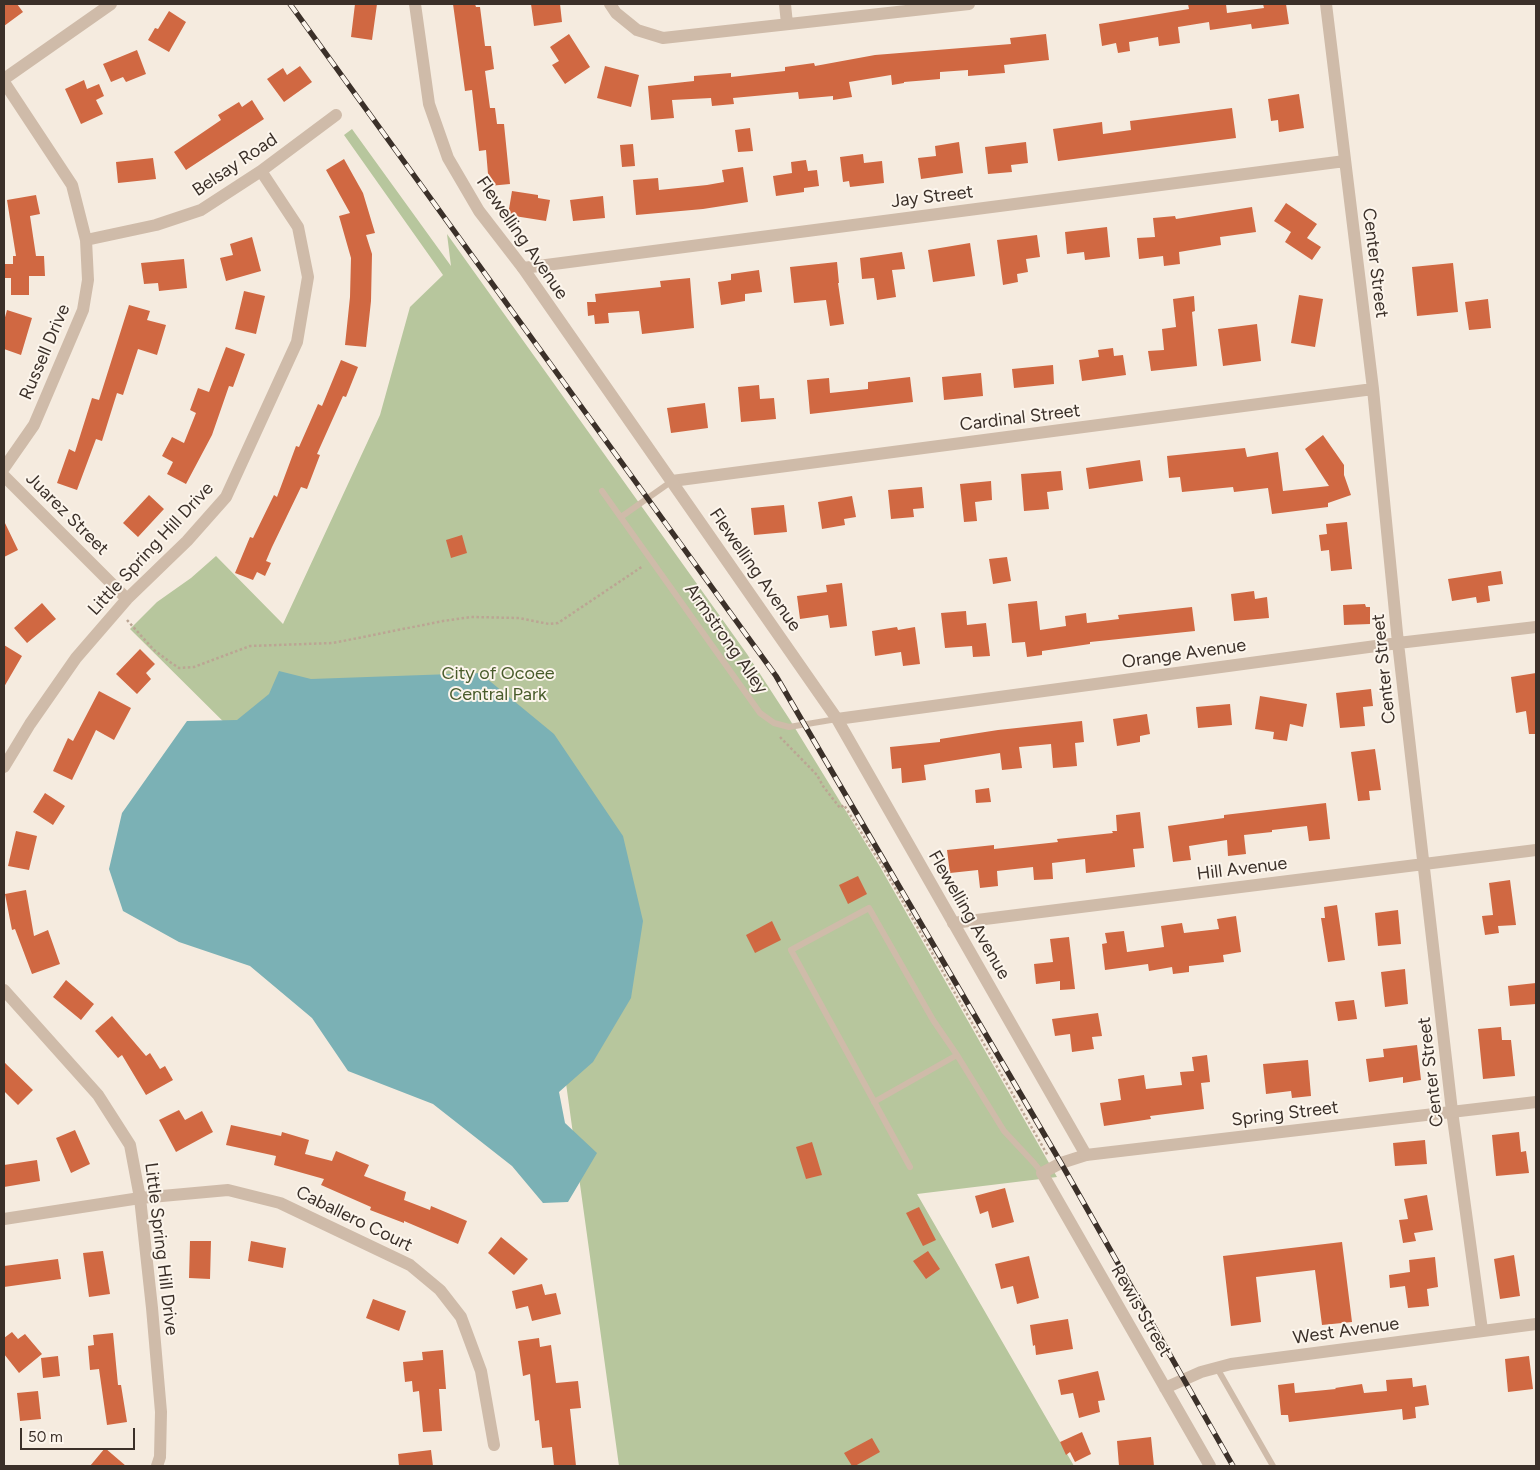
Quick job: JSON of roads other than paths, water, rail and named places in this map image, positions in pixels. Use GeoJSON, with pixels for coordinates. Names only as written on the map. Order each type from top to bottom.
{"type":"FeatureCollection","features":[{"type":"Feature","properties":{"kind":"street"},"geometry":{"type":"LineString","coordinates":[[4,81],[111,4]]}},
{"type":"Feature","properties":{"kind":"street","name":"Flewelling Avenue"},"geometry":{"type":"LineString","coordinates":[[416,4],[429,104],[448,158],[479,211],[523,268],[837,719],[1086,1155]]}},
{"type":"Feature","properties":{"kind":"street"},"geometry":{"type":"LineString","coordinates":[[610,4],[616,13],[637,30],[663,38],[969,4]]}},
{"type":"Feature","properties":{"kind":"street"},"geometry":{"type":"LineString","coordinates":[[785,4],[787,24]]}},
{"type":"Feature","properties":{"kind":"street","name":"Center Street"},"geometry":{"type":"LineString","coordinates":[[1326,4],[1373,389],[1398,643],[1452,1112],[1482,1330]]}},
{"type":"Feature","properties":{"kind":"street","name":"Russell Drive"},"geometry":{"type":"LineString","coordinates":[[4,81],[72,185],[86,240],[88,280],[84,310],[34,425],[4,468]]}},
{"type":"Feature","properties":{"kind":"street","name":"Belsay Road"},"geometry":{"type":"LineString","coordinates":[[86,240],[156,225],[201,210],[261,171],[336,115]]}},
{"type":"Feature","properties":{"kind":"street","name":"Jay Street"},"geometry":{"type":"LineString","coordinates":[[523,268],[1344,161]]}},
{"type":"Feature","properties":{"kind":"street","name":"Little Spring Hill Drive"},"geometry":{"type":"LineString","coordinates":[[4,767],[30,724],[76,658],[127,599],[187,541],[226,497],[296,342],[308,277],[298,227],[261,171]]}},
{"type":"Feature","properties":{"kind":"street","name":"Cardinal Street"},"geometry":{"type":"LineString","coordinates":[[672,481],[1373,389]]}},
{"type":"Feature","properties":{"kind":"street","name":"Juarez Street"},"geometry":{"type":"LineString","coordinates":[[4,476],[127,599]]}},
{"type":"Feature","properties":{"kind":"street","name":"Orange Avenue"},"geometry":{"type":"LineString","coordinates":[[837,719],[1536,626]]}},
{"type":"Feature","properties":{"kind":"street","name":"Hill Avenue"},"geometry":{"type":"LineString","coordinates":[[953,923],[1536,850]]}},
{"type":"Feature","properties":{"kind":"street","name":"Little Spring Hill Drive"},"geometry":{"type":"LineString","coordinates":[[4,990],[98,1095],[130,1145],[140,1198],[161,1412],[160,1457],[157,1466]]}},
{"type":"Feature","properties":{"kind":"street","name":"Spring Street"},"geometry":{"type":"LineString","coordinates":[[1042,1173],[1061,1163],[1086,1155],[1536,1102]]}},
{"type":"Feature","properties":{"kind":"street","name":"Rewis Street"},"geometry":{"type":"LineString","coordinates":[[1042,1173],[1210,1466]]}},
{"type":"Feature","properties":{"kind":"street","name":"Caballero Court"},"geometry":{"type":"LineString","coordinates":[[4,1219],[140,1198],[228,1190],[280,1203],[410,1265],[440,1290],[461,1317],[481,1371],[494,1445]]}},
{"type":"Feature","properties":{"kind":"street","name":"West Avenue"},"geometry":{"type":"LineString","coordinates":[[1165,1388],[1183,1379],[1231,1364],[1536,1324]]}},
{"type":"Feature","properties":{"kind":"lane"},"geometry":{"type":"LineString","coordinates":[[621,517],[672,481]]}},
{"type":"Feature","properties":{"kind":"lane","name":"Armstrong Alley"},"geometry":{"type":"LineString","coordinates":[[602,491],[760,713],[774,723],[789,727],[837,719]]}},
{"type":"Feature","properties":{"kind":"lane"},"geometry":{"type":"LineString","coordinates":[[910,1167],[791,950],[870,908],[933,1020],[958,1055],[1004,1131],[1042,1173]]}},
{"type":"Feature","properties":{"kind":"lane"},"geometry":{"type":"LineString","coordinates":[[874,1102],[958,1055]]}},
{"type":"Feature","properties":{"kind":"lane"},"geometry":{"type":"LineString","coordinates":[[1217,1368],[1273,1466]]}},
{"type":"Feature","properties":{"kind":"water"},"geometry":{"type":"Polygon","coordinates":[[[279,671],[311,679],[480,673],[554,734],[623,836],[643,921],[631,998],[593,1062],[559,1092],[565,1123],[597,1153],[568,1202],[543,1203],[512,1166],[433,1104],[348,1071],[312,1018],[250,966],[179,942],[123,911],[109,869],[122,813],[187,721],[237,720],[269,694],[279,671]]]}},
{"type":"Feature","properties":{"kind":"railway"},"geometry":{"type":"LineString","coordinates":[[290,4],[776,676],[1061,1163],[1233,1466]]}},
{"type":"Feature","properties":{"kind":"park label","name":"City of Ocoee Central Park"},"geometry":{"type":"Point","coordinates":[498,684]}}]}
